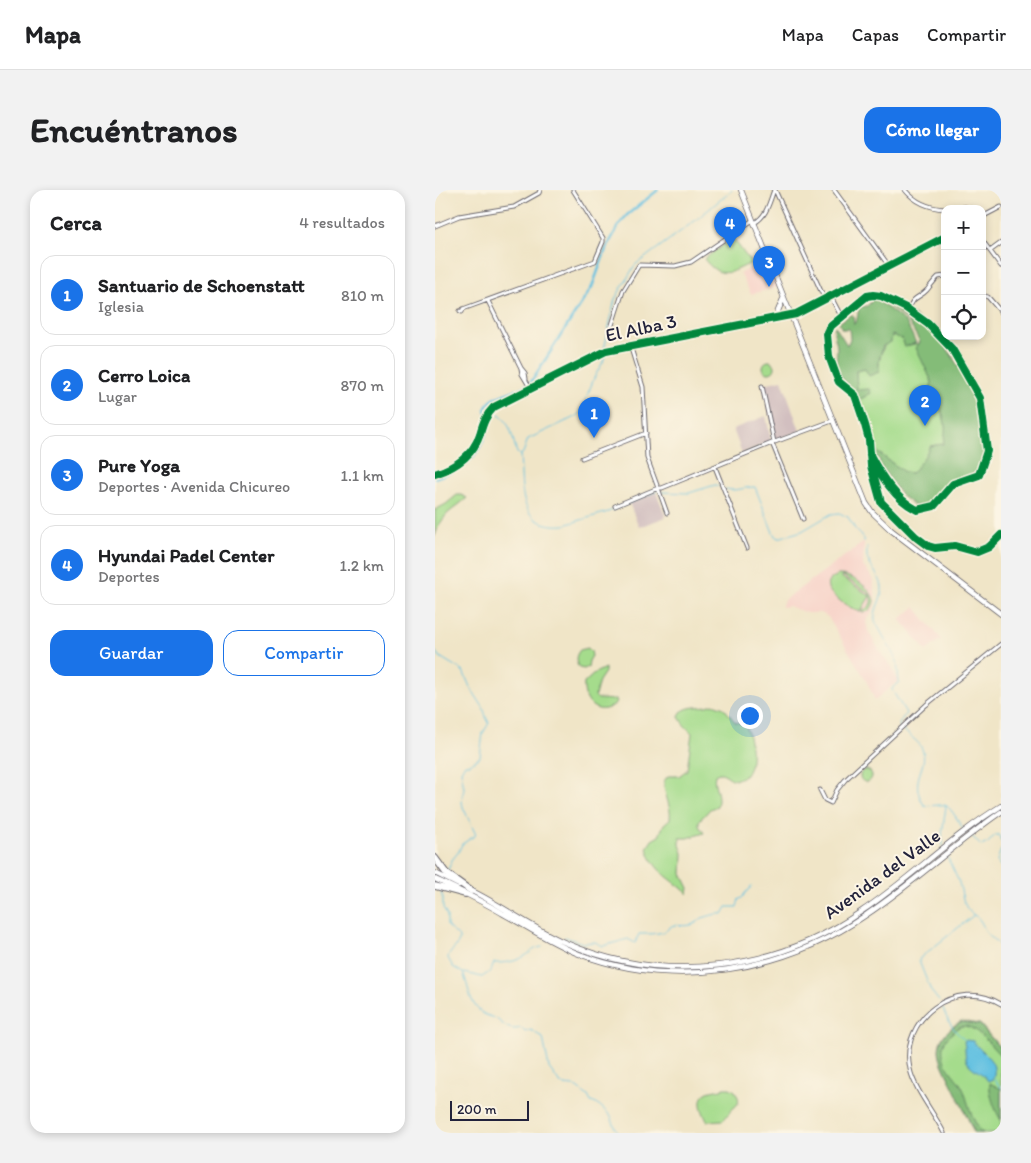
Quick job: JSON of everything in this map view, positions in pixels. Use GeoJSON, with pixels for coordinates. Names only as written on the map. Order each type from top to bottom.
{"type":"FeatureCollection","features":[{"type":"Feature","properties":{"kind":"highway"},"geometry":{"type":"LineString","coordinates":[[435,858],[446,873],[468,892]]}},
{"type":"Feature","properties":{"kind":"highway"},"geometry":{"type":"LineString","coordinates":[[435,886],[468,892]]}},
{"type":"Feature","properties":{"kind":"main road"},"geometry":{"type":"LineString","coordinates":[[741,190],[860,493],[872,512],[895,534],[1001,614]]}},
{"type":"Feature","properties":{"kind":"main road"},"geometry":{"type":"LineString","coordinates":[[775,318],[780,314],[783,298]]}},
{"type":"Feature","properties":{"kind":"main road","name":"Avenida del Valle"},"geometry":{"type":"LineString","coordinates":[[435,873],[550,941],[593,959],[648,971],[711,972],[744,967],[771,960],[797,952],[829,938],[874,910],[1001,806]]}},
{"type":"Feature","properties":{"kind":"main road","name":"Avenida del Valle"},"geometry":{"type":"LineString","coordinates":[[968,833],[1001,812]]}},
{"type":"Feature","properties":{"kind":"main road","name":"Avenida del Valle"},"geometry":{"type":"LineString","coordinates":[[435,879],[468,892]]}},
{"type":"Feature","properties":{"kind":"street"},"geometry":{"type":"LineString","coordinates":[[463,309],[591,264],[596,260],[603,238],[573,190]]}},
{"type":"Feature","properties":{"kind":"street"},"geometry":{"type":"LineString","coordinates":[[611,328],[623,291],[639,266],[675,266],[691,262],[753,221],[760,219],[765,213],[775,190]]}},
{"type":"Feature","properties":{"kind":"street"},"geometry":{"type":"LineString","coordinates":[[775,190],[825,300]]}},
{"type":"Feature","properties":{"kind":"street"},"geometry":{"type":"LineString","coordinates":[[834,190],[889,266]]}},
{"type":"Feature","properties":{"kind":"street"},"geometry":{"type":"LineString","coordinates":[[905,190],[920,202],[941,208]]}},
{"type":"Feature","properties":{"kind":"street"},"geometry":{"type":"LineString","coordinates":[[435,226],[459,216],[515,207],[539,191]]}},
{"type":"Feature","properties":{"kind":"street"},"geometry":{"type":"LineString","coordinates":[[986,214],[1001,207]]}},
{"type":"Feature","properties":{"kind":"street"},"geometry":{"type":"LineString","coordinates":[[780,314],[791,315],[825,300],[941,239]]}},
{"type":"Feature","properties":{"kind":"street"},"geometry":{"type":"LineString","coordinates":[[990,251],[1001,243]]}},
{"type":"Feature","properties":{"kind":"street"},"geometry":{"type":"LineString","coordinates":[[986,246],[1001,266]]}},
{"type":"Feature","properties":{"kind":"street"},"geometry":{"type":"LineString","coordinates":[[909,310],[915,297],[920,296],[938,277],[941,277]]}},
{"type":"Feature","properties":{"kind":"street"},"geometry":{"type":"LineString","coordinates":[[870,455],[893,491],[909,506],[917,510],[934,506],[953,484],[979,475],[986,456],[986,441],[980,398],[945,341],[928,324],[909,310],[881,296],[873,295],[863,300],[835,322],[828,330],[829,356],[839,382],[855,395],[869,440],[870,455],[875,485],[881,502],[928,546],[935,548],[955,546],[977,552],[989,547],[1001,535]]}},
{"type":"Feature","properties":{"kind":"street"},"geometry":{"type":"LineString","coordinates":[[831,297],[842,318]]}},
{"type":"Feature","properties":{"kind":"street"},"geometry":{"type":"LineString","coordinates":[[986,297],[1001,312]]}},
{"type":"Feature","properties":{"kind":"street"},"geometry":{"type":"LineString","coordinates":[[488,301],[525,373],[529,385]]}},
{"type":"Feature","properties":{"kind":"street","name":"El Alba 3"},"geometry":{"type":"LineString","coordinates":[[435,474],[455,466],[468,455],[477,441],[489,411],[529,385],[604,352],[630,345],[775,318]]}},
{"type":"Feature","properties":{"kind":"street"},"geometry":{"type":"LineString","coordinates":[[630,345],[643,384],[647,462],[667,513]]}},
{"type":"Feature","properties":{"kind":"street"},"geometry":{"type":"LineString","coordinates":[[762,386],[773,443],[803,518]]}},
{"type":"Feature","properties":{"kind":"street"},"geometry":{"type":"LineString","coordinates":[[615,506],[832,421]]}},
{"type":"Feature","properties":{"kind":"street"},"geometry":{"type":"LineString","coordinates":[[582,458],[646,433]]}},
{"type":"Feature","properties":{"kind":"street"},"geometry":{"type":"LineString","coordinates":[[715,467],[747,548]]}},
{"type":"Feature","properties":{"kind":"street"},"geometry":{"type":"LineString","coordinates":[[820,790],[825,800],[831,803],[842,784],[901,728],[926,705],[1001,644]]}},
{"type":"Feature","properties":{"kind":"street"},"geometry":{"type":"LineString","coordinates":[[944,1133],[915,1084],[910,1070],[909,1042],[914,1030],[929,1012],[953,998],[972,995],[983,996],[1001,1004]]}},
{"type":"Feature","properties":{"kind":"shaded area"},"geometry":{"type":"Polygon","coordinates":[[[767,261],[778,287],[751,294],[740,273],[767,261]]]}},
{"type":"Feature","properties":{"kind":"shaded area"},"geometry":{"type":"Polygon","coordinates":[[[782,380],[800,431],[775,440],[763,384],[782,380]]]}},
{"type":"Feature","properties":{"kind":"shaded area"},"geometry":{"type":"Polygon","coordinates":[[[766,416],[771,441],[742,453],[733,429],[766,416]]]}},
{"type":"Feature","properties":{"kind":"shaded area"},"geometry":{"type":"Polygon","coordinates":[[[656,492],[666,517],[639,527],[629,503],[656,492]]]}},
{"type":"Feature","properties":{"kind":"shaded area"},"geometry":{"type":"Polygon","coordinates":[[[864,542],[863,566],[872,577],[875,593],[874,608],[866,622],[868,631],[882,655],[892,667],[898,681],[875,700],[866,680],[828,617],[821,613],[807,613],[788,606],[782,607],[784,600],[864,542]]]}},
{"type":"Feature","properties":{"kind":"shaded area"},"geometry":{"type":"Polygon","coordinates":[[[915,607],[941,639],[926,651],[900,619],[915,607]]]}},
{"type":"Feature","properties":{"kind":"green space"},"geometry":{"type":"Polygon","coordinates":[[[733,238],[751,263],[726,273],[710,266],[704,259],[733,238]]]}},
{"type":"Feature","properties":{"kind":"green space"},"geometry":{"type":"Polygon","coordinates":[[[875,298],[906,322],[916,343],[905,346],[902,339],[892,335],[891,342],[883,346],[879,360],[879,372],[869,376],[865,369],[856,371],[857,390],[869,389],[871,393],[859,400],[837,369],[837,346],[834,329],[835,326],[847,345],[850,339],[849,329],[842,329],[839,323],[853,315],[854,324],[859,307],[867,306],[875,298]]]}},
{"type":"Feature","properties":{"kind":"green space"},"geometry":{"type":"Polygon","coordinates":[[[882,300],[914,316],[930,328],[947,348],[977,397],[984,453],[980,468],[967,477],[953,480],[945,486],[940,496],[931,503],[922,506],[914,506],[901,495],[879,464],[880,460],[874,456],[872,448],[904,472],[912,473],[930,446],[943,444],[944,417],[938,405],[928,395],[932,382],[916,348],[920,342],[908,321],[882,300]]]}},
{"type":"Feature","properties":{"kind":"green space"},"geometry":{"type":"Polygon","coordinates":[[[892,334],[902,339],[905,346],[920,343],[925,366],[947,429],[943,444],[930,446],[913,473],[904,472],[872,448],[859,400],[871,393],[857,391],[856,371],[865,369],[878,372],[882,352],[892,334]]]}},
{"type":"Feature","properties":{"kind":"green space"},"geometry":{"type":"Polygon","coordinates":[[[767,361],[771,361],[775,367],[771,373],[767,373],[763,369],[763,365],[767,361]]]}},
{"type":"Feature","properties":{"kind":"green space"},"geometry":{"type":"Polygon","coordinates":[[[457,495],[467,498],[447,514],[439,525],[435,536],[435,510],[457,495]]]}},
{"type":"Feature","properties":{"kind":"green space"},"geometry":{"type":"Polygon","coordinates":[[[838,575],[843,575],[855,579],[869,591],[874,601],[872,607],[869,611],[861,612],[843,603],[831,593],[827,586],[828,582],[838,575]],[[843,576],[841,577],[870,596],[869,593],[843,576]],[[870,596],[861,611],[867,608],[871,599],[870,596]]]}},
{"type":"Feature","properties":{"kind":"green space"},"geometry":{"type":"Polygon","coordinates":[[[588,648],[592,656],[588,667],[584,669],[579,668],[576,656],[580,650],[588,648]]]}},
{"type":"Feature","properties":{"kind":"green space"},"geometry":{"type":"Polygon","coordinates":[[[605,668],[595,696],[598,699],[616,700],[617,702],[611,707],[599,709],[589,703],[584,691],[584,683],[595,673],[605,668]]]}},
{"type":"Feature","properties":{"kind":"green space"},"geometry":{"type":"Polygon","coordinates":[[[713,704],[724,708],[735,722],[745,725],[749,736],[751,757],[749,770],[746,775],[735,780],[723,773],[715,775],[718,801],[717,806],[710,809],[699,821],[699,826],[704,833],[688,838],[680,838],[683,853],[682,874],[689,888],[688,894],[659,869],[647,848],[652,840],[659,836],[664,824],[670,819],[670,809],[664,781],[668,776],[679,776],[687,770],[692,733],[679,717],[681,712],[689,708],[713,704]]]}},
{"type":"Feature","properties":{"kind":"green space"},"geometry":{"type":"Polygon","coordinates":[[[864,770],[868,770],[872,776],[868,782],[864,782],[860,778],[860,774],[864,770]]]}},
{"type":"Feature","properties":{"kind":"green space"},"geometry":{"type":"Polygon","coordinates":[[[961,1021],[980,1024],[1001,1049],[1001,1133],[974,1133],[941,1062],[939,1053],[943,1037],[961,1021]]]}},
{"type":"Feature","properties":{"kind":"green space"},"geometry":{"type":"Polygon","coordinates":[[[961,1022],[980,1025],[1001,1049],[1001,1056],[977,1031],[965,1026],[959,1027],[943,1046],[945,1063],[962,1087],[973,1119],[983,1133],[975,1133],[945,1071],[940,1054],[940,1045],[943,1037],[961,1022]]]}},
{"type":"Feature","properties":{"kind":"green space"},"geometry":{"type":"Polygon","coordinates":[[[990,1083],[1001,1089],[1001,1120],[990,1092],[990,1083]]]}},
{"type":"Feature","properties":{"kind":"green space"},"geometry":{"type":"Polygon","coordinates":[[[730,1088],[735,1091],[738,1104],[723,1120],[707,1121],[701,1105],[702,1098],[708,1092],[730,1088]]]}},
{"type":"Feature","properties":{"kind":"water"},"geometry":{"type":"Polygon","coordinates":[[[965,1040],[973,1041],[992,1062],[994,1067],[993,1079],[988,1081],[968,1063],[965,1040]]]}},
{"type":"Feature","properties":{"kind":"waterway"},"geometry":{"type":"LineString","coordinates":[[435,478],[461,467],[476,453],[483,441],[487,427],[488,418],[485,410],[488,404],[499,396],[526,386],[531,382],[592,287],[606,249],[619,225],[627,215],[658,190]]}},
{"type":"Feature","properties":{"kind":"waterway"},"geometry":{"type":"LineString","coordinates":[[604,350],[615,299],[635,265],[696,220],[732,190]]}},
{"type":"Feature","properties":{"kind":"waterway"},"geometry":{"type":"LineString","coordinates":[[520,455],[523,453],[528,439],[580,413],[605,354]]}},
{"type":"Feature","properties":{"kind":"waterway"},"geometry":{"type":"LineString","coordinates":[[489,419],[497,413],[508,425],[517,453],[520,455],[525,504],[537,520],[548,524],[564,525],[608,512],[657,491]]}},
{"type":"Feature","properties":{"kind":"waterway"},"geometry":{"type":"LineString","coordinates":[[661,492],[689,493],[715,485],[719,486]]}},
{"type":"Feature","properties":{"kind":"waterway"},"geometry":{"type":"LineString","coordinates":[[726,489],[734,490],[755,487],[772,530],[778,538],[802,531],[831,514],[839,513],[848,517],[864,541]]}},
{"type":"Feature","properties":{"kind":"waterway"},"geometry":{"type":"LineString","coordinates":[[867,547],[868,560],[882,587],[875,612],[875,621],[897,661],[899,683],[892,690],[906,713],[899,726],[920,745],[923,752],[924,759],[918,779],[919,795],[924,805],[947,806],[963,829]]}},
{"type":"Feature","properties":{"kind":"waterway"},"geometry":{"type":"LineString","coordinates":[[435,651],[440,657],[463,671],[470,687],[483,707],[489,723],[483,733],[480,757],[470,764],[465,764],[461,771],[464,788],[463,807],[476,835],[462,844],[448,870]]}},
{"type":"Feature","properties":{"kind":"waterway"},"geometry":{"type":"LineString","coordinates":[[943,846],[942,835],[946,806]]}},
{"type":"Feature","properties":{"kind":"waterway"},"geometry":{"type":"LineString","coordinates":[[972,836],[981,846],[988,843],[995,835],[999,835],[1001,841]]}},
{"type":"Feature","properties":{"kind":"waterway"},"geometry":{"type":"LineString","coordinates":[[939,1001],[931,991],[919,961],[920,958],[974,915],[965,904],[958,880],[944,850]]}},
{"type":"Feature","properties":{"kind":"waterway"},"geometry":{"type":"LineString","coordinates":[[1001,850],[997,861],[1001,867]]}},
{"type":"Feature","properties":{"kind":"waterway"},"geometry":{"type":"LineString","coordinates":[[565,937],[583,943],[595,942],[603,946],[628,939],[635,943],[639,934],[664,932],[674,925],[689,925],[696,923],[702,918],[723,914],[727,907],[737,907],[739,899],[742,898],[751,886]]}},
{"type":"Feature","properties":{"kind":"waterway"},"geometry":{"type":"LineString","coordinates":[[441,892],[443,908],[447,916],[447,926],[459,937],[458,943],[448,958],[453,967],[463,973],[474,1004],[483,1014],[495,1018],[509,1028],[521,1028],[525,1032],[531,1030],[543,1038],[549,1068],[559,1082],[564,1085],[574,1086],[588,1096],[591,1102],[599,1105],[610,1115],[616,1129],[620,1133]]}},
{"type":"Feature","properties":{"kind":"waterway"},"geometry":{"type":"LineString","coordinates":[[974,915],[980,921],[987,934],[1001,948]]}},
{"type":"Feature","properties":{"kind":"waterway"},"geometry":{"type":"LineString","coordinates":[[464,973],[482,977],[491,971],[494,963],[518,960],[534,949],[542,947]]}},
{"type":"Feature","properties":{"kind":"waterway"},"geometry":{"type":"LineString","coordinates":[[943,1008],[951,1026],[965,1040]]}},
{"type":"Feature","properties":{"kind":"waterway"},"geometry":{"type":"LineString","coordinates":[[994,1079],[1001,1088]]}},
{"type":"Feature","properties":{"kind":"cycle path"},"geometry":{"type":"LineString","coordinates":[[435,474],[457,464],[473,449],[487,416],[494,407],[606,351],[796,314],[941,239]]}},
{"type":"Feature","properties":{"kind":"cycle path"},"geometry":{"type":"LineString","coordinates":[[870,455],[874,463],[884,479],[895,493],[917,510],[934,506],[953,484],[979,475],[987,451],[980,398],[952,349],[928,324],[906,308],[881,296],[873,295],[867,296],[831,326],[827,334],[829,356],[836,375],[839,382],[855,395],[865,425],[869,440],[871,466],[881,502],[916,537],[928,546],[935,548],[955,546],[977,552],[989,547],[1001,535]]}},
{"type":"Feature","properties":{"kind":"place","name":"Hyundai Padel Center"},"geometry":{"type":"Point","coordinates":[730,248]}},
{"type":"Feature","properties":{"kind":"place","name":"Pure Yoga"},"geometry":{"type":"Point","coordinates":[769,287]}},
{"type":"Feature","properties":{"kind":"place","name":"Cerro Loica"},"geometry":{"type":"Point","coordinates":[925,426]}},
{"type":"Feature","properties":{"kind":"place","name":"Santuario de Schoenstatt"},"geometry":{"type":"Point","coordinates":[594,438]}}]}
